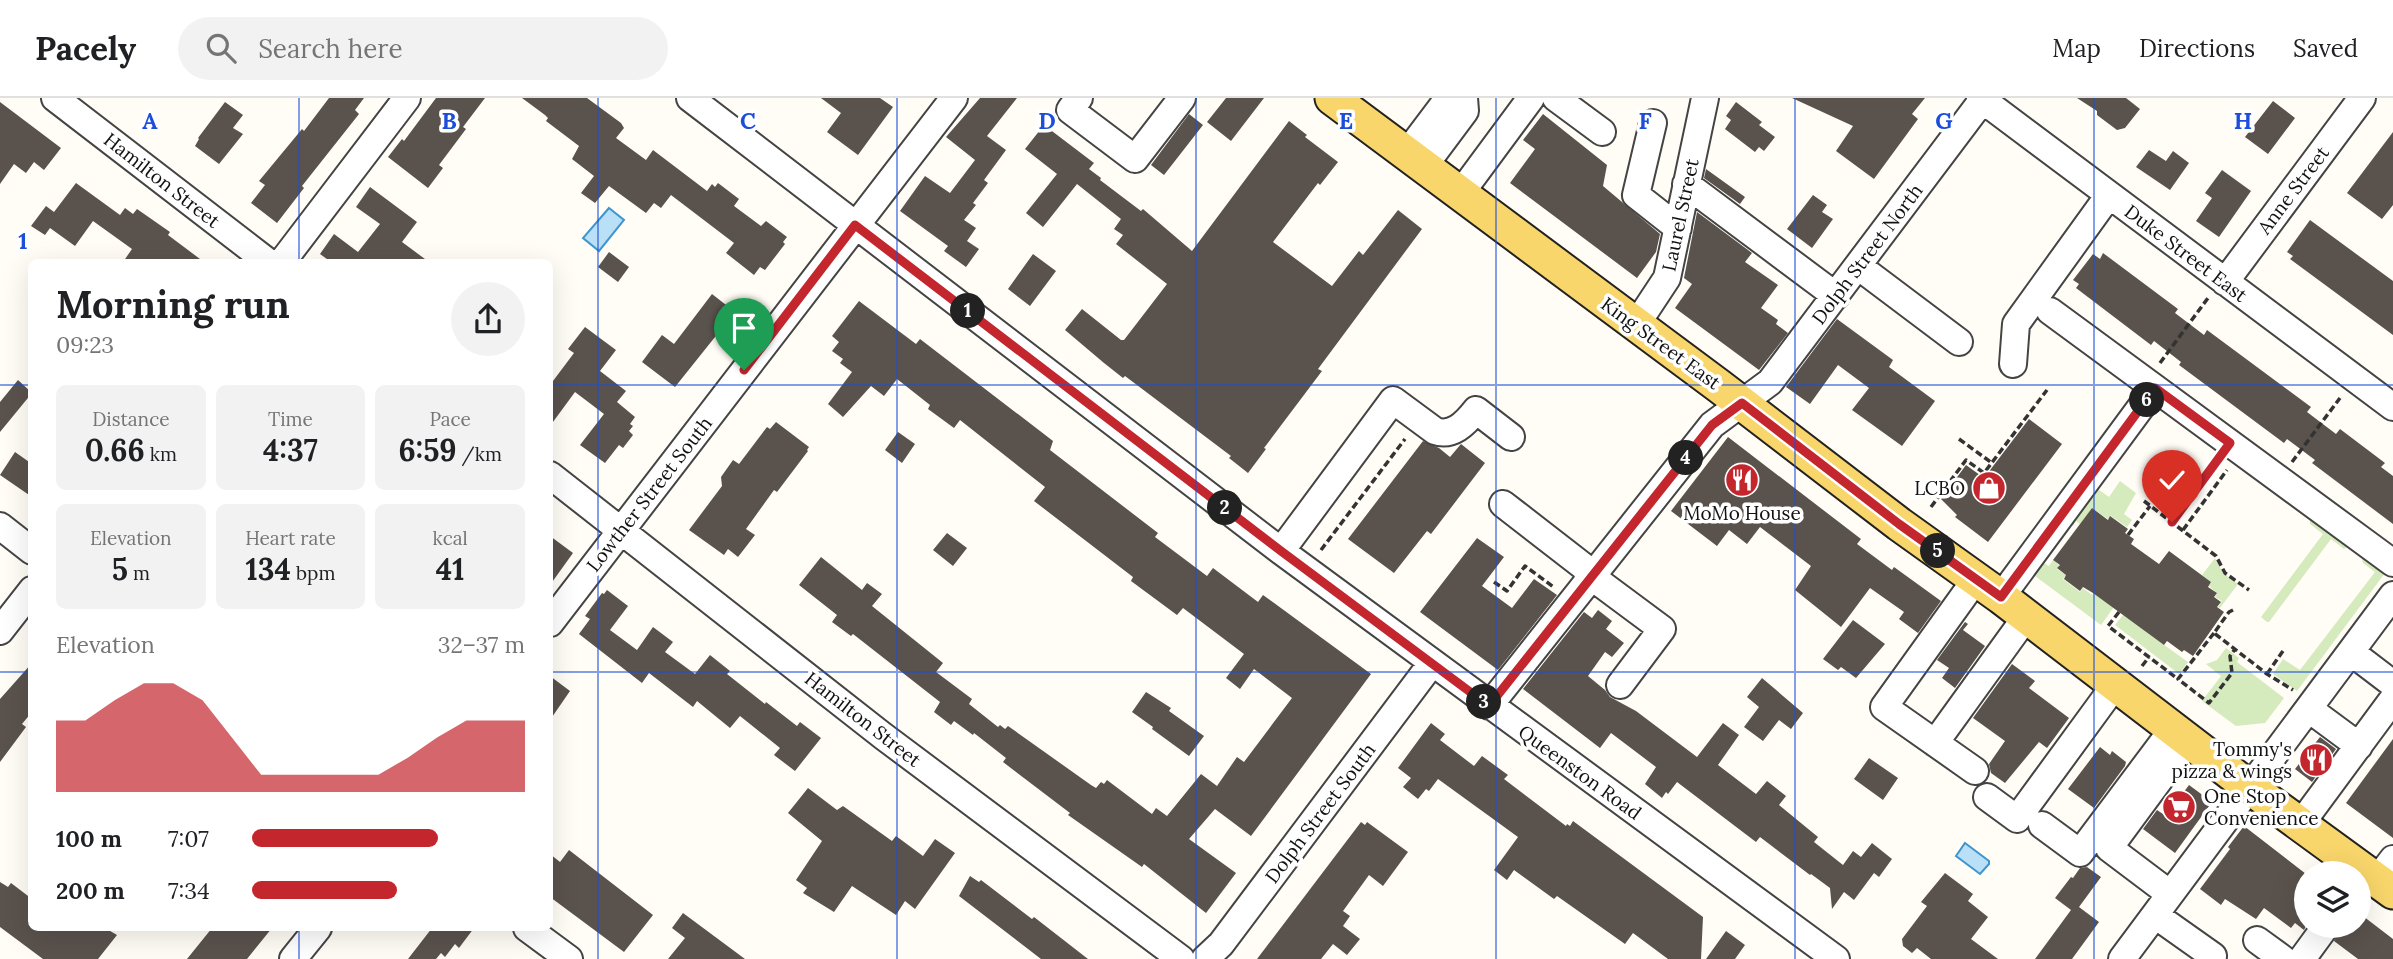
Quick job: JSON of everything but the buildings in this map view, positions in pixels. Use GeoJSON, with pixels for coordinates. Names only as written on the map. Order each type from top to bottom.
{"type":"FeatureCollection","features":[{"type":"Feature","properties":{"kind":"main road","name":"King Street East"},"geometry":{"type":"LineString","coordinates":[[1332,98],[1742,403],[2249,788],[2378,877]]}},
{"type":"Feature","properties":{"kind":"street","name":"Hamilton Street"},"geometry":{"type":"LineString","coordinates":[[55,98],[264,259]]}},
{"type":"Feature","properties":{"kind":"street"},"geometry":{"type":"LineString","coordinates":[[284,259],[407,98]]}},
{"type":"Feature","properties":{"kind":"street","name":"Queenston Road"},"geometry":{"type":"LineString","coordinates":[[690,98],[1281,551],[1836,959]]}},
{"type":"Feature","properties":{"kind":"street","name":"Lowther Street South"},"geometry":{"type":"LineString","coordinates":[[553,619],[954,98]]}},
{"type":"Feature","properties":{"kind":"street"},"geometry":{"type":"LineString","coordinates":[[1079,98],[1070,110],[1135,159],[1182,98]]}},
{"type":"Feature","properties":{"kind":"street"},"geometry":{"type":"LineString","coordinates":[[1415,160],[1447,100],[1454,98]]}},
{"type":"Feature","properties":{"kind":"street"},"geometry":{"type":"LineString","coordinates":[[1415,160],[1465,111],[1464,98]]}},
{"type":"Feature","properties":{"kind":"street"},"geometry":{"type":"LineString","coordinates":[[1460,194],[1531,98]]}},
{"type":"Feature","properties":{"kind":"street"},"geometry":{"type":"LineString","coordinates":[[1556,98],[1602,132]]}},
{"type":"Feature","properties":{"kind":"street","name":"Anne Street"},"geometry":{"type":"LineString","coordinates":[[2218,288],[2362,98]]}},
{"type":"Feature","properties":{"kind":"street","name":"Laurel Street"},"geometry":{"type":"LineString","coordinates":[[1636,325],[1667,278],[1702,99]]}},
{"type":"Feature","properties":{"kind":"street","name":"Duke Street East"},"geometry":{"type":"LineString","coordinates":[[1982,99],[2109,195],[2218,288],[2393,407]]}},
{"type":"Feature","properties":{"kind":"street","name":"Dolph Street North"},"geometry":{"type":"LineString","coordinates":[[1742,403],[1770,382],[1982,99]]}},
{"type":"Feature","properties":{"kind":"street"},"geometry":{"type":"LineString","coordinates":[[1653,123],[1636,195],[1678,228]]}},
{"type":"Feature","properties":{"kind":"street"},"geometry":{"type":"LineString","coordinates":[[1686,184],[1836,296]]}},
{"type":"Feature","properties":{"kind":"street"},"geometry":{"type":"LineString","coordinates":[[2013,364],[2016,324],[2109,195]]}},
{"type":"Feature","properties":{"kind":"street"},"geometry":{"type":"LineString","coordinates":[[1857,266],[1959,342]]}},
{"type":"Feature","properties":{"kind":"street"},"geometry":{"type":"LineString","coordinates":[[2050,311],[2154,380],[2235,447],[2393,563]]}},
{"type":"Feature","properties":{"kind":"street"},"geometry":{"type":"LineString","coordinates":[[1935,743],[2001,598],[2154,380]]}},
{"type":"Feature","properties":{"kind":"street"},"geometry":{"type":"LineString","coordinates":[[1281,551],[1393,400],[1434,431],[1447,433],[1468,421],[1476,410],[1511,437]]}},
{"type":"Feature","properties":{"kind":"street"},"geometry":{"type":"LineString","coordinates":[[1489,706],[1712,425],[1742,403]]}},
{"type":"Feature","properties":{"kind":"street","name":"Hamilton Street"},"geometry":{"type":"LineString","coordinates":[[553,477],[883,736],[1181,959]]}},
{"type":"Feature","properties":{"kind":"street"},"geometry":{"type":"LineString","coordinates":[[1503,504],[1583,566],[1592,577],[1662,629],[1620,685]]}},
{"type":"Feature","properties":{"kind":"street"},"geometry":{"type":"LineString","coordinates":[[0,526],[28,548]]}},
{"type":"Feature","properties":{"kind":"street"},"geometry":{"type":"LineString","coordinates":[[0,631],[28,595]]}},
{"type":"Feature","properties":{"kind":"street"},"geometry":{"type":"LineString","coordinates":[[2122,959],[2249,788],[2303,701],[2351,652],[2393,595]]}},
{"type":"Feature","properties":{"kind":"street"},"geometry":{"type":"LineString","coordinates":[[1975,771],[1884,707],[2001,598]]}},
{"type":"Feature","properties":{"kind":"street"},"geometry":{"type":"LineString","coordinates":[[2351,652],[2393,684]]}},
{"type":"Feature","properties":{"kind":"street","name":"Dolph Street South"},"geometry":{"type":"LineString","coordinates":[[1205,959],[1221,944],[1432,663]]}},
{"type":"Feature","properties":{"kind":"street"},"geometry":{"type":"LineString","coordinates":[[1987,797],[2017,819],[2115,685]]}},
{"type":"Feature","properties":{"kind":"street"},"geometry":{"type":"LineString","coordinates":[[2300,825],[2393,699]]}},
{"type":"Feature","properties":{"kind":"street"},"geometry":{"type":"LineString","coordinates":[[2303,701],[2359,746]]}},
{"type":"Feature","properties":{"kind":"street"},"geometry":{"type":"LineString","coordinates":[[2042,825],[2080,853],[2180,735]]}},
{"type":"Feature","properties":{"kind":"street"},"geometry":{"type":"LineString","coordinates":[[2171,894],[2109,848],[2180,735]]}},
{"type":"Feature","properties":{"kind":"street"},"geometry":{"type":"LineString","coordinates":[[2155,915],[2213,956]]}},
{"type":"Feature","properties":{"kind":"street"},"geometry":{"type":"LineString","coordinates":[[293,959],[316,931]]}},
{"type":"Feature","properties":{"kind":"street"},"geometry":{"type":"LineString","coordinates":[[531,931],[569,959]]}},
{"type":"Feature","properties":{"kind":"street"},"geometry":{"type":"LineString","coordinates":[[2302,959],[2317,938]]}},
{"type":"Feature","properties":{"kind":"street"},"geometry":{"type":"LineString","coordinates":[[2256,940],[2283,959]]}},
{"type":"Feature","properties":{"kind":"path"},"geometry":{"type":"LineString","coordinates":[[2154,380],[2218,288]]}},
{"type":"Feature","properties":{"kind":"path"},"geometry":{"type":"LineString","coordinates":[[1931,507],[1966,460],[1984,473],[2047,390]]}},
{"type":"Feature","properties":{"kind":"path"},"geometry":{"type":"LineString","coordinates":[[2287,469],[2344,392]]}},
{"type":"Feature","properties":{"kind":"path"},"geometry":{"type":"LineString","coordinates":[[1319,552],[1419,419]]}},
{"type":"Feature","properties":{"kind":"path"},"geometry":{"type":"LineString","coordinates":[[1959,439],[1992,463]]}},
{"type":"Feature","properties":{"kind":"path"},"geometry":{"type":"LineString","coordinates":[[2172,522],[2235,447]]}},
{"type":"Feature","properties":{"kind":"path"},"geometry":{"type":"LineString","coordinates":[[2183,530],[2235,447]]}},
{"type":"Feature","properties":{"kind":"path"},"geometry":{"type":"LineString","coordinates":[[2144,501],[2207,546],[2225,572],[2249,590]]}},
{"type":"Feature","properties":{"kind":"path"},"geometry":{"type":"LineString","coordinates":[[2128,535],[2150,506]]}},
{"type":"Feature","properties":{"kind":"path"},"geometry":{"type":"LineString","coordinates":[[1494,582],[1507,591],[1525,566],[1562,593]]}},
{"type":"Feature","properties":{"kind":"path"},"geometry":{"type":"LineString","coordinates":[[2178,679],[2233,610]]}},
{"type":"Feature","properties":{"kind":"path"},"geometry":{"type":"LineString","coordinates":[[2119,612],[2108,626],[2209,703],[2232,673],[2230,656],[2235,649]]}},
{"type":"Feature","properties":{"kind":"path"},"geometry":{"type":"LineString","coordinates":[[2214,633],[2303,701]]}},
{"type":"Feature","properties":{"kind":"path"},"geometry":{"type":"LineString","coordinates":[[2267,674],[2285,648]]}},
{"type":"Feature","properties":{"kind":"path"},"geometry":{"type":"LineString","coordinates":[[2142,666],[2149,657]]}},
{"type":"Feature","properties":{"kind":"green space"},"geometry":{"type":"Polygon","coordinates":[[[2120,481],[2136,493],[2124,514],[2132,520],[2127,527],[2092,508],[2080,524],[2076,521],[2073,526],[2068,522],[2095,487],[2109,497],[2120,481]]]}},
{"type":"Feature","properties":{"kind":"green space"},"geometry":{"type":"Polygon","coordinates":[[[2313,520],[2347,547],[2344,549],[2331,539],[2267,622],[2261,617],[2323,534],[2310,524],[2313,520]]]}},
{"type":"Feature","properties":{"kind":"green space"},"geometry":{"type":"Polygon","coordinates":[[[2215,558],[2223,573],[2238,584],[2220,608],[2218,607],[2222,601],[2215,597],[2217,593],[2209,586],[2211,582],[2202,575],[2215,558]]]}},
{"type":"Feature","properties":{"kind":"green space"},"geometry":{"type":"Polygon","coordinates":[[[2362,559],[2385,573],[2297,691],[2273,674],[2283,659],[2300,670],[2375,572],[2363,563],[2362,559]]]}},
{"type":"Feature","properties":{"kind":"green space"},"geometry":{"type":"Polygon","coordinates":[[[2053,560],[2059,565],[2057,569],[2066,575],[2063,579],[2080,592],[2083,588],[2092,595],[2094,592],[2116,604],[2101,625],[2035,576],[2044,563],[2049,566],[2053,560]]]}},
{"type":"Feature","properties":{"kind":"green space"},"geometry":{"type":"Polygon","coordinates":[[[2123,615],[2188,662],[2179,674],[2115,625],[2123,615]]]}},
{"type":"Feature","properties":{"kind":"green space"},"geometry":{"type":"Polygon","coordinates":[[[2226,648],[2239,658],[2237,662],[2284,698],[2265,723],[2236,726],[2202,701],[2221,676],[2206,664],[2217,660],[2226,648]]]}},
{"type":"Feature","properties":{"kind":"water"},"geometry":{"type":"Polygon","coordinates":[[[609,208],[624,220],[599,251],[583,238],[609,208]]]}},
{"type":"Feature","properties":{"kind":"water"},"geometry":{"type":"Polygon","coordinates":[[[1965,843],[1989,861],[1980,874],[1956,856],[1965,843]]]}},
{"type":"Feature","properties":{"kind":"place","name":"MoMo House"},"geometry":{"type":"Point","coordinates":[1742,480]}},
{"type":"Feature","properties":{"kind":"place","name":"LCBO"},"geometry":{"type":"Point","coordinates":[1989,488]}},
{"type":"Feature","properties":{"kind":"place","name":"Tommy's pizza & wings"},"geometry":{"type":"Point","coordinates":[2316,760]}},
{"type":"Feature","properties":{"kind":"place","name":"One Stop Convenience"},"geometry":{"type":"Point","coordinates":[2179,807]}},
{"type":"Feature","properties":{"kind":"route"},"geometry":{"type":"LineString","coordinates":[[744,370],[855,225],[1281,551],[1489,706],[1712,425],[1742,403],[1899,524],[2001,597],[2155,388],[2230,443],[2172,522]]}}]}
